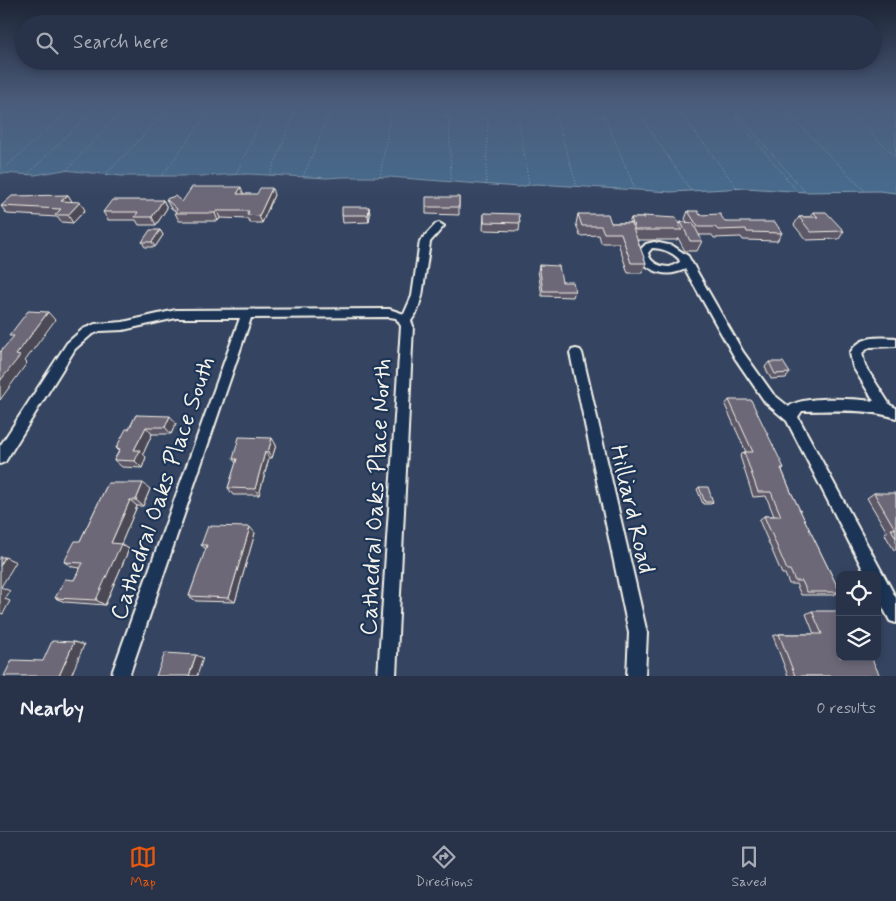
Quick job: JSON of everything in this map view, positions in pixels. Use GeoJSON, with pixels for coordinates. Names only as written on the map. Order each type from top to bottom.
{"type":"FeatureCollection","features":[{"type":"Feature","properties":{"kind":"street"},"geometry":{"type":"LineString","coordinates":[[0,458],[71,346],[87,332],[100,327],[123,326],[176,314],[390,313],[399,315],[406,320],[412,312],[417,296],[425,241],[439,226]]}},
{"type":"Feature","properties":{"kind":"street"},"geometry":{"type":"LineString","coordinates":[[684,259],[739,355],[769,398],[793,420],[873,571]]}},
{"type":"Feature","properties":{"kind":"street","name":"Cathedral Oaks Place South"},"geometry":{"type":"LineString","coordinates":[[120,676],[247,314]]}},
{"type":"Feature","properties":{"kind":"street","name":"Cathedral Oaks Place North"},"geometry":{"type":"LineString","coordinates":[[387,676],[406,320]]}},
{"type":"Feature","properties":{"kind":"street"},"geometry":{"type":"LineString","coordinates":[[891,410],[859,367],[856,353],[863,344],[896,342]]}},
{"type":"Feature","properties":{"kind":"street","name":"Hilliard Road"},"geometry":{"type":"LineString","coordinates":[[576,353],[638,633],[636,676]]}},
{"type":"Feature","properties":{"kind":"street"},"geometry":{"type":"LineString","coordinates":[[793,420],[795,408],[800,406],[864,406],[891,410]]}},
{"type":"Feature","properties":{"kind":"street"},"geometry":{"type":"LineString","coordinates":[[881,587],[896,615]]}},
{"type":"Feature","properties":{"kind":"path"},"geometry":{"type":"LineString","coordinates":[[0,172],[42,135]]}},
{"type":"Feature","properties":{"kind":"path"},"geometry":{"type":"LineString","coordinates":[[27,175],[68,135]]}},
{"type":"Feature","properties":{"kind":"path"},"geometry":{"type":"LineString","coordinates":[[66,171],[100,135]]}},
{"type":"Feature","properties":{"kind":"path"},"geometry":{"type":"LineString","coordinates":[[105,175],[144,135]]}},
{"type":"Feature","properties":{"kind":"path"},"geometry":{"type":"LineString","coordinates":[[162,176],[192,135]]}},
{"type":"Feature","properties":{"kind":"path"},"geometry":{"type":"LineString","coordinates":[[236,174],[255,135]]}},
{"type":"Feature","properties":{"kind":"path"},"geometry":{"type":"LineString","coordinates":[[270,175],[286,135]]}},
{"type":"Feature","properties":{"kind":"path"},"geometry":{"type":"LineString","coordinates":[[303,177],[321,135]]}},
{"type":"Feature","properties":{"kind":"path"},"geometry":{"type":"LineString","coordinates":[[380,177],[387,135]]}},
{"type":"Feature","properties":{"kind":"path"},"geometry":{"type":"LineString","coordinates":[[450,135],[451,181]]}},
{"type":"Feature","properties":{"kind":"path"},"geometry":{"type":"LineString","coordinates":[[486,185],[488,135]]}},
{"type":"Feature","properties":{"kind":"path"},"geometry":{"type":"LineString","coordinates":[[521,135],[529,185]]}},
{"type":"Feature","properties":{"kind":"path"},"geometry":{"type":"LineString","coordinates":[[561,135],[577,186]]}},
{"type":"Feature","properties":{"kind":"path"},"geometry":{"type":"LineString","coordinates":[[613,135],[635,189]]}},
{"type":"Feature","properties":{"kind":"path"},"geometry":{"type":"LineString","coordinates":[[653,135],[691,191]]}},
{"type":"Feature","properties":{"kind":"path"},"geometry":{"type":"LineString","coordinates":[[697,135],[738,189]]}},
{"type":"Feature","properties":{"kind":"path"},"geometry":{"type":"LineString","coordinates":[[750,135],[797,191]]}},
{"type":"Feature","properties":{"kind":"path"},"geometry":{"type":"LineString","coordinates":[[755,135],[805,192]]}},
{"type":"Feature","properties":{"kind":"path"},"geometry":{"type":"LineString","coordinates":[[809,135],[864,190]]}},
{"type":"Feature","properties":{"kind":"path"},"geometry":{"type":"LineString","coordinates":[[872,135],[896,157]]}},
{"type":"Feature","properties":{"kind":"water"},"geometry":{"type":"Polygon","coordinates":[[[0,135],[896,135],[896,193],[879,191],[806,192],[746,188],[671,192],[536,184],[518,187],[389,177],[327,178],[248,174],[121,176],[64,170],[35,175],[0,173],[0,135]]]}},
{"type":"Feature","properties":{"kind":"building"},"geometry":{"type":"Polygon","coordinates":[[[192,187],[241,187],[237,194],[257,194],[260,188],[272,188],[259,216],[247,215],[249,211],[175,213],[177,209],[166,199],[175,196],[182,202],[192,187]]]}},
{"type":"Feature","properties":{"kind":"building"},"geometry":{"type":"Polygon","coordinates":[[[68,195],[61,201],[80,202],[68,215],[55,215],[61,209],[1,206],[12,196],[68,195]]]}},
{"type":"Feature","properties":{"kind":"building"},"geometry":{"type":"Polygon","coordinates":[[[426,197],[459,197],[459,207],[426,207],[426,197]]]}},
{"type":"Feature","properties":{"kind":"building"},"geometry":{"type":"Polygon","coordinates":[[[112,200],[163,200],[152,217],[135,217],[138,212],[103,212],[112,200]]]}},
{"type":"Feature","properties":{"kind":"building"},"geometry":{"type":"Polygon","coordinates":[[[342,207],[369,207],[368,215],[342,215],[342,207]]]}},
{"type":"Feature","properties":{"kind":"building"},"geometry":{"type":"Polygon","coordinates":[[[688,211],[698,211],[700,215],[720,214],[725,222],[775,222],[782,233],[747,232],[746,229],[718,230],[715,227],[698,227],[688,211]]]}},
{"type":"Feature","properties":{"kind":"building"},"geometry":{"type":"Polygon","coordinates":[[[813,212],[826,212],[844,231],[811,232],[799,217],[818,217],[813,212]]]}},
{"type":"Feature","properties":{"kind":"building"},"geometry":{"type":"Polygon","coordinates":[[[484,213],[519,214],[520,223],[484,222],[484,213]]]}},
{"type":"Feature","properties":{"kind":"building"},"geometry":{"type":"Polygon","coordinates":[[[578,214],[608,214],[611,223],[631,223],[646,263],[631,263],[621,233],[604,233],[601,226],[582,226],[578,214]]]}},
{"type":"Feature","properties":{"kind":"building"},"geometry":{"type":"Polygon","coordinates":[[[643,216],[676,218],[682,230],[635,230],[631,218],[644,218],[643,216]]]}},
{"type":"Feature","properties":{"kind":"building"},"geometry":{"type":"Polygon","coordinates":[[[681,222],[693,223],[702,241],[690,241],[681,222]]]}},
{"type":"Feature","properties":{"kind":"building"},"geometry":{"type":"Polygon","coordinates":[[[150,230],[160,230],[152,242],[142,242],[150,230]]]}},
{"type":"Feature","properties":{"kind":"building"},"geometry":{"type":"Polygon","coordinates":[[[539,265],[559,266],[562,282],[573,282],[575,291],[543,291],[539,265]]]}},
{"type":"Feature","properties":{"kind":"building"},"geometry":{"type":"Polygon","coordinates":[[[28,311],[48,312],[16,355],[20,356],[0,381],[0,352],[14,336],[9,336],[28,311]]]}},
{"type":"Feature","properties":{"kind":"building"},"geometry":{"type":"Polygon","coordinates":[[[769,362],[783,362],[790,373],[775,374],[769,362]]]}},
{"type":"Feature","properties":{"kind":"building"},"geometry":{"type":"Polygon","coordinates":[[[729,400],[751,400],[784,468],[781,468],[791,492],[836,584],[836,592],[807,592],[802,581],[795,581],[790,570],[787,570],[764,516],[781,516],[771,492],[758,492],[744,452],[753,452],[729,400]]]}},
{"type":"Feature","properties":{"kind":"building"},"geometry":{"type":"Polygon","coordinates":[[[136,415],[170,416],[165,427],[146,427],[134,450],[140,450],[135,461],[114,460],[120,449],[116,448],[136,415]]]}},
{"type":"Feature","properties":{"kind":"building"},"geometry":{"type":"Polygon","coordinates":[[[239,437],[272,438],[268,452],[265,452],[255,489],[228,488],[237,459],[233,459],[239,437]]]}},
{"type":"Feature","properties":{"kind":"building"},"geometry":{"type":"Polygon","coordinates":[[[108,483],[143,483],[136,500],[130,500],[111,543],[121,544],[96,600],[55,598],[65,579],[74,580],[83,563],[64,562],[75,541],[80,541],[108,483]]]}},
{"type":"Feature","properties":{"kind":"building"},"geometry":{"type":"Polygon","coordinates":[[[699,487],[708,487],[713,502],[705,502],[699,487]]]}},
{"type":"Feature","properties":{"kind":"building"},"geometry":{"type":"Polygon","coordinates":[[[874,493],[895,493],[896,495],[896,538],[891,529],[895,529],[874,493]]]}},
{"type":"Feature","properties":{"kind":"building"},"geometry":{"type":"Polygon","coordinates":[[[208,526],[250,527],[229,598],[189,596],[207,545],[201,545],[208,526]]]}},
{"type":"Feature","properties":{"kind":"building"},"geometry":{"type":"Polygon","coordinates":[[[0,557],[5,557],[0,566],[0,557]]]}},
{"type":"Feature","properties":{"kind":"building"},"geometry":{"type":"Polygon","coordinates":[[[812,611],[836,611],[836,661],[873,661],[880,676],[795,676],[779,634],[822,634],[812,611]]]}},
{"type":"Feature","properties":{"kind":"building"},"geometry":{"type":"Polygon","coordinates":[[[52,641],[74,642],[59,676],[4,676],[12,660],[43,661],[52,641]]]}},
{"type":"Feature","properties":{"kind":"building"},"geometry":{"type":"Polygon","coordinates":[[[165,653],[196,655],[189,676],[156,676],[165,653]]]}}]}
